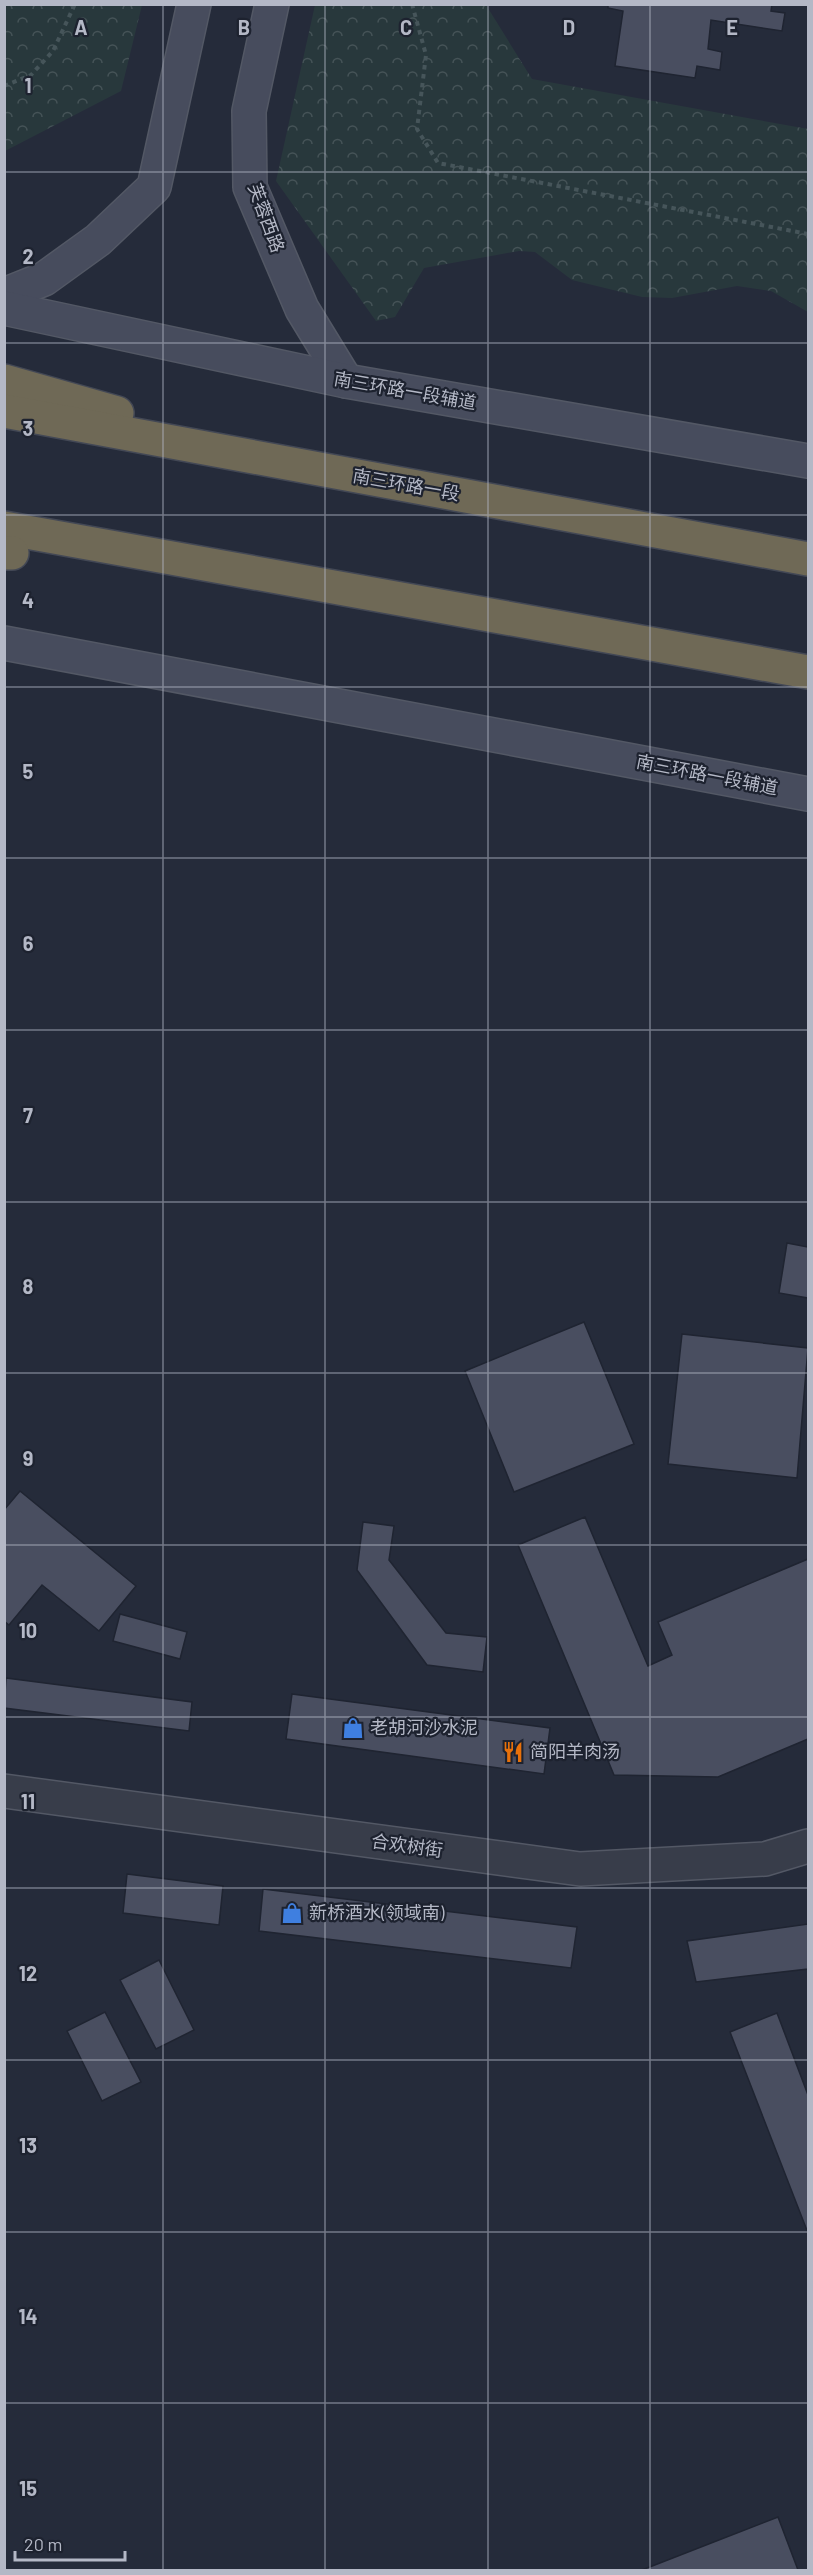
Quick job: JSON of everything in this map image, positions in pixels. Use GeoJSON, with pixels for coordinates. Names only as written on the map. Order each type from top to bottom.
{"type":"FeatureCollection","features":[{"type":"Feature","properties":{"kind":"highway"},"geometry":{"type":"LineString","coordinates":[[4,381],[315,468]]}},
{"type":"Feature","properties":{"kind":"highway","name":"南三环路一段"},"geometry":{"type":"LineString","coordinates":[[4,411],[808,559]]}},
{"type":"Feature","properties":{"kind":"highway"},"geometry":{"type":"LineString","coordinates":[[6,547],[237,570],[808,672]]}},
{"type":"Feature","properties":{"kind":"main road"},"geometry":{"type":"LineString","coordinates":[[4,295],[44,279],[98,240],[154,187],[194,4]]}},
{"type":"Feature","properties":{"kind":"main road","name":"芙蓉西路"},"geometry":{"type":"LineString","coordinates":[[272,4],[249,111],[250,187],[302,309],[346,381]]}},
{"type":"Feature","properties":{"kind":"main road","name":"南三环路一段辅道"},"geometry":{"type":"LineString","coordinates":[[4,309],[346,381],[808,461]]}},
{"type":"Feature","properties":{"kind":"main road","name":"南三环路一段辅道"},"geometry":{"type":"LineString","coordinates":[[4,643],[808,794]]}},
{"type":"Feature","properties":{"kind":"street","name":"合欢树街"},"geometry":{"type":"LineString","coordinates":[[4,1791],[580,1869],[765,1859],[808,1846]]}},
{"type":"Feature","properties":{"kind":"path"},"geometry":{"type":"LineString","coordinates":[[4,86],[31,75],[53,51],[75,4]]}},
{"type":"Feature","properties":{"kind":"path"},"geometry":{"type":"LineString","coordinates":[[412,4],[426,55],[417,129],[438,163],[808,234]]}},
{"type":"Feature","properties":{"kind":"green space"},"geometry":{"type":"Polygon","coordinates":[[[5,4],[142,5],[121,91],[5,151],[5,4]]]}},
{"type":"Feature","properties":{"kind":"green space"},"geometry":{"type":"Polygon","coordinates":[[[315,5],[486,5],[532,79],[808,129],[808,312],[771,291],[737,286],[672,298],[642,297],[572,280],[535,252],[519,251],[424,268],[395,317],[376,321],[276,181],[315,5]]]}},
{"type":"Feature","properties":{"kind":"building"},"geometry":{"type":"Polygon","coordinates":[[[608,4],[772,4],[771,11],[785,13],[782,31],[711,20],[708,49],[722,52],[720,70],[697,66],[695,78],[615,66],[623,11],[608,8],[608,4]]]}},
{"type":"Feature","properties":{"kind":"building"},"geometry":{"type":"Polygon","coordinates":[[[787,1243],[808,1247],[808,1298],[779,1293],[787,1243]]]}},
{"type":"Feature","properties":{"kind":"building"},"geometry":{"type":"Polygon","coordinates":[[[584,1322],[634,1444],[514,1492],[465,1371],[584,1322]]]}},
{"type":"Feature","properties":{"kind":"building"},"geometry":{"type":"Polygon","coordinates":[[[682,1334],[808,1348],[797,1478],[668,1464],[682,1334]]]}},
{"type":"Feature","properties":{"kind":"building"},"geometry":{"type":"Polygon","coordinates":[[[20,1491],[136,1586],[99,1631],[42,1585],[9,1625],[4,1621],[4,1510],[20,1491]]]}},
{"type":"Feature","properties":{"kind":"building"},"geometry":{"type":"Polygon","coordinates":[[[585,1517],[648,1666],[672,1655],[658,1622],[808,1559],[808,1739],[718,1777],[614,1775],[518,1545],[585,1517]]]}},
{"type":"Feature","properties":{"kind":"building"},"geometry":{"type":"Polygon","coordinates":[[[363,1522],[394,1526],[389,1560],[446,1633],[487,1637],[483,1672],[427,1665],[357,1570],[363,1522]]]}},
{"type":"Feature","properties":{"kind":"building"},"geometry":{"type":"Polygon","coordinates":[[[120,1614],[187,1632],[180,1659],[113,1641],[120,1614]]]}},
{"type":"Feature","properties":{"kind":"building"},"geometry":{"type":"Polygon","coordinates":[[[6,1678],[192,1702],[189,1731],[4,1708],[6,1678]]]}},
{"type":"Feature","properties":{"kind":"building"},"geometry":{"type":"Polygon","coordinates":[[[292,1694],[550,1728],[544,1774],[286,1739],[292,1694]]]}},
{"type":"Feature","properties":{"kind":"building"},"geometry":{"type":"Polygon","coordinates":[[[127,1874],[223,1886],[219,1925],[123,1913],[127,1874]]]}},
{"type":"Feature","properties":{"kind":"building"},"geometry":{"type":"Polygon","coordinates":[[[263,1889],[577,1927],[571,1968],[259,1931],[263,1889]]]}},
{"type":"Feature","properties":{"kind":"building"},"geometry":{"type":"Polygon","coordinates":[[[808,1924],[808,1969],[696,1982],[687,1941],[808,1924]]]}},
{"type":"Feature","properties":{"kind":"building"},"geometry":{"type":"Polygon","coordinates":[[[159,1960],[194,2030],[156,2049],[120,1980],[159,1960]]]}},
{"type":"Feature","properties":{"kind":"building"},"geometry":{"type":"Polygon","coordinates":[[[105,2012],[141,2082],[102,2101],[67,2031],[105,2012]]]}},
{"type":"Feature","properties":{"kind":"building"},"geometry":{"type":"Polygon","coordinates":[[[777,2013],[808,2095],[808,2233],[730,2032],[777,2013]]]}},
{"type":"Feature","properties":{"kind":"building"},"geometry":{"type":"Polygon","coordinates":[[[778,2517],[798,2570],[642,2570],[778,2517]]]}},
{"type":"Feature","properties":{"kind":"place","name":"老胡河沙水泥"},"geometry":{"type":"Point","coordinates":[353,1728]}},
{"type":"Feature","properties":{"kind":"place","name":"简阳羊肉汤"},"geometry":{"type":"Point","coordinates":[513,1752]}},
{"type":"Feature","properties":{"kind":"place","name":"新桥酒水(领域南)"},"geometry":{"type":"Point","coordinates":[292,1913]}}]}
